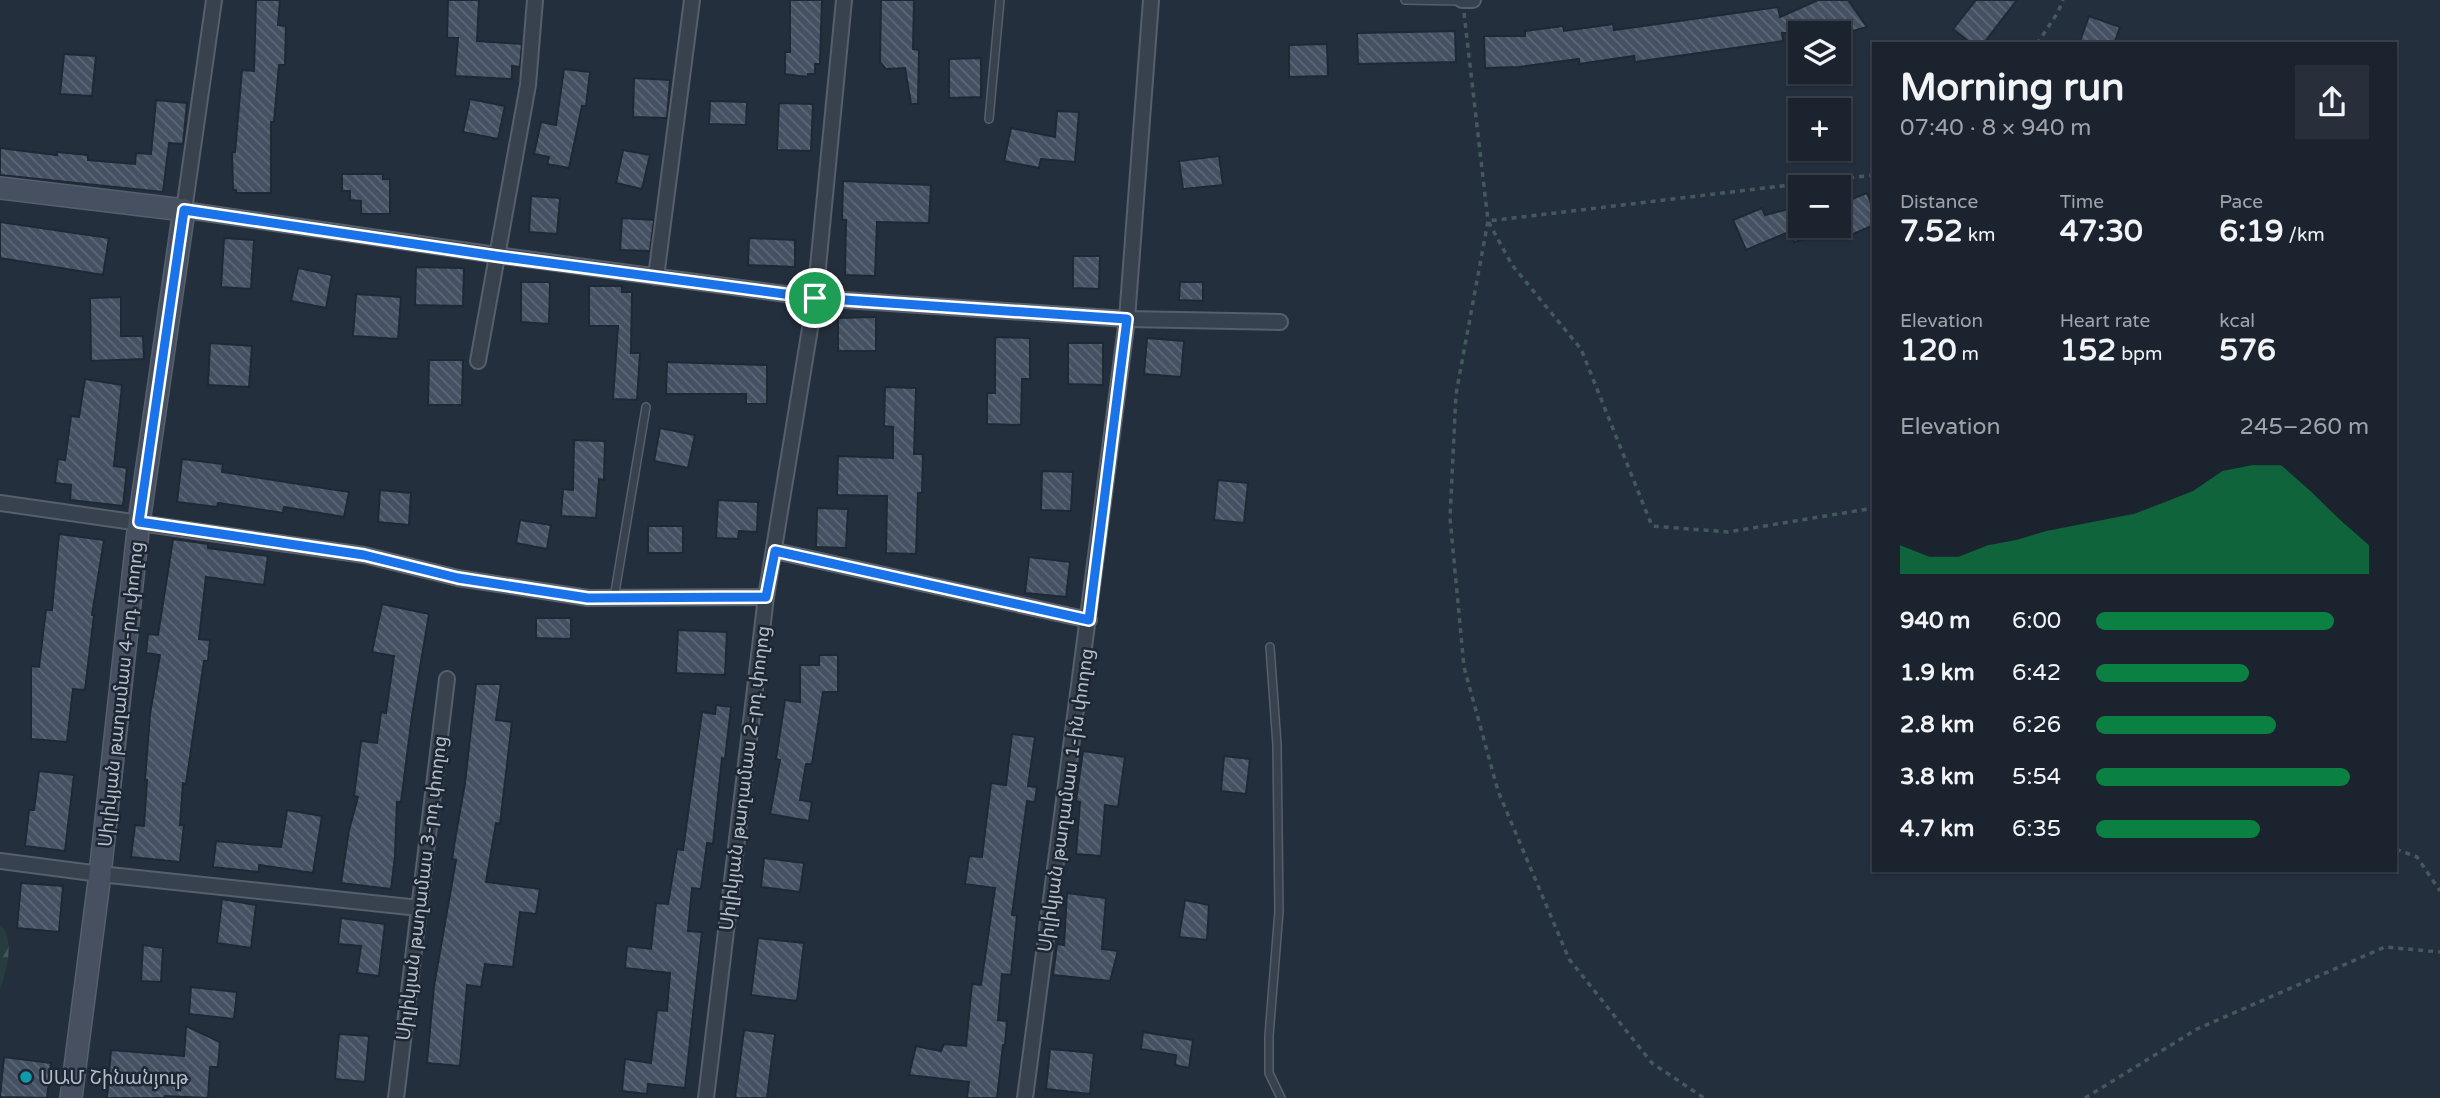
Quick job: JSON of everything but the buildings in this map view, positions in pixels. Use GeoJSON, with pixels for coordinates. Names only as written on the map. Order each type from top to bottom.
{"type":"FeatureCollection","features":[{"type":"Feature","properties":{"kind":"main road"},"geometry":{"type":"LineString","coordinates":[[0,188],[184,210]]}},
{"type":"Feature","properties":{"kind":"main road","name":"Սիլիկյան թաղամաս 4-րդ փողոց"},"geometry":{"type":"LineString","coordinates":[[71,1098],[100,874],[139,522],[184,210]]}},
{"type":"Feature","properties":{"kind":"street","name":"Սիլիկյան թաղամաս 4-րդ փողոց"},"geometry":{"type":"LineString","coordinates":[[184,210],[214,0]]}},
{"type":"Feature","properties":{"kind":"street"},"geometry":{"type":"LineString","coordinates":[[478,361],[528,85],[535,0]]}},
{"type":"Feature","properties":{"kind":"street"},"geometry":{"type":"LineString","coordinates":[[656,277],[692,0]]}},
{"type":"Feature","properties":{"kind":"street","name":"Սիլիկյան թաղամաս 2-րդ փողոց"},"geometry":{"type":"LineString","coordinates":[[706,1098],[766,597],[815,298],[844,0]]}},
{"type":"Feature","properties":{"kind":"street","name":"Սիլիկյան թաղամաս 1-ին փողոց"},"geometry":{"type":"LineString","coordinates":[[1026,1098],[1127,319],[1152,0]]}},
{"type":"Feature","properties":{"kind":"street"},"geometry":{"type":"LineString","coordinates":[[1462,0],[1473,0]]}},
{"type":"Feature","properties":{"kind":"street"},"geometry":{"type":"LineString","coordinates":[[184,210],[496,256],[815,298],[1127,319],[1280,322]]}},
{"type":"Feature","properties":{"kind":"street"},"geometry":{"type":"LineString","coordinates":[[0,503],[364,555],[458,578],[588,598],[766,597]]}},
{"type":"Feature","properties":{"kind":"street"},"geometry":{"type":"LineString","coordinates":[[775,551],[1089,620]]}},
{"type":"Feature","properties":{"kind":"street","name":"Սիլիկյան թաղամաս 3-րդ փողոց"},"geometry":{"type":"LineString","coordinates":[[396,1098],[447,679]]}},
{"type":"Feature","properties":{"kind":"street"},"geometry":{"type":"LineString","coordinates":[[0,861],[419,908]]}},
{"type":"Feature","properties":{"kind":"lane"},"geometry":{"type":"LineString","coordinates":[[989,119],[1000,0]]}},
{"type":"Feature","properties":{"kind":"lane"},"geometry":{"type":"LineString","coordinates":[[1405,0],[1462,0]]}},
{"type":"Feature","properties":{"kind":"lane"},"geometry":{"type":"LineString","coordinates":[[614,598],[646,407]]}},
{"type":"Feature","properties":{"kind":"lane"},"geometry":{"type":"LineString","coordinates":[[1270,647],[1277,745],[1279,911],[1269,1036],[1269,1073],[1281,1098]]}},
{"type":"Feature","properties":{"kind":"path"},"geometry":{"type":"LineString","coordinates":[[1462,0],[1488,221],[1456,394],[1450,518],[1464,667],[1498,792],[1569,959],[1652,1063],[1704,1098]]}},
{"type":"Feature","properties":{"kind":"path"},"geometry":{"type":"LineString","coordinates":[[2038,42],[2059,12],[2063,0]]}},
{"type":"Feature","properties":{"kind":"path"},"geometry":{"type":"LineString","coordinates":[[1488,221],[1872,174]]}},
{"type":"Feature","properties":{"kind":"path"},"geometry":{"type":"LineString","coordinates":[[1488,221],[1512,265],[1581,349],[1652,526],[1728,532],[1872,508]]}},
{"type":"Feature","properties":{"kind":"path"},"geometry":{"type":"LineString","coordinates":[[2397,849],[2417,857],[2440,891]]}},
{"type":"Feature","properties":{"kind":"path"},"geometry":{"type":"LineString","coordinates":[[2085,1098],[2197,1029],[2385,947],[2440,952]]}},
{"type":"Feature","properties":{"kind":"green space"},"geometry":{"type":"Polygon","coordinates":[[[0,925],[5,931],[9,947],[0,989],[0,925]]]}},
{"type":"Feature","properties":{"kind":"place","name":"ՍԱՄ Շինանյութ"},"geometry":{"type":"Point","coordinates":[26,1077]}},
{"type":"Feature","properties":{"kind":"route"},"geometry":{"type":"LineString","coordinates":[[184,210],[496,256],[815,298],[1127,319],[1089,620],[775,551],[766,597],[588,598],[458,578],[364,555],[139,522],[184,210]]}}]}
